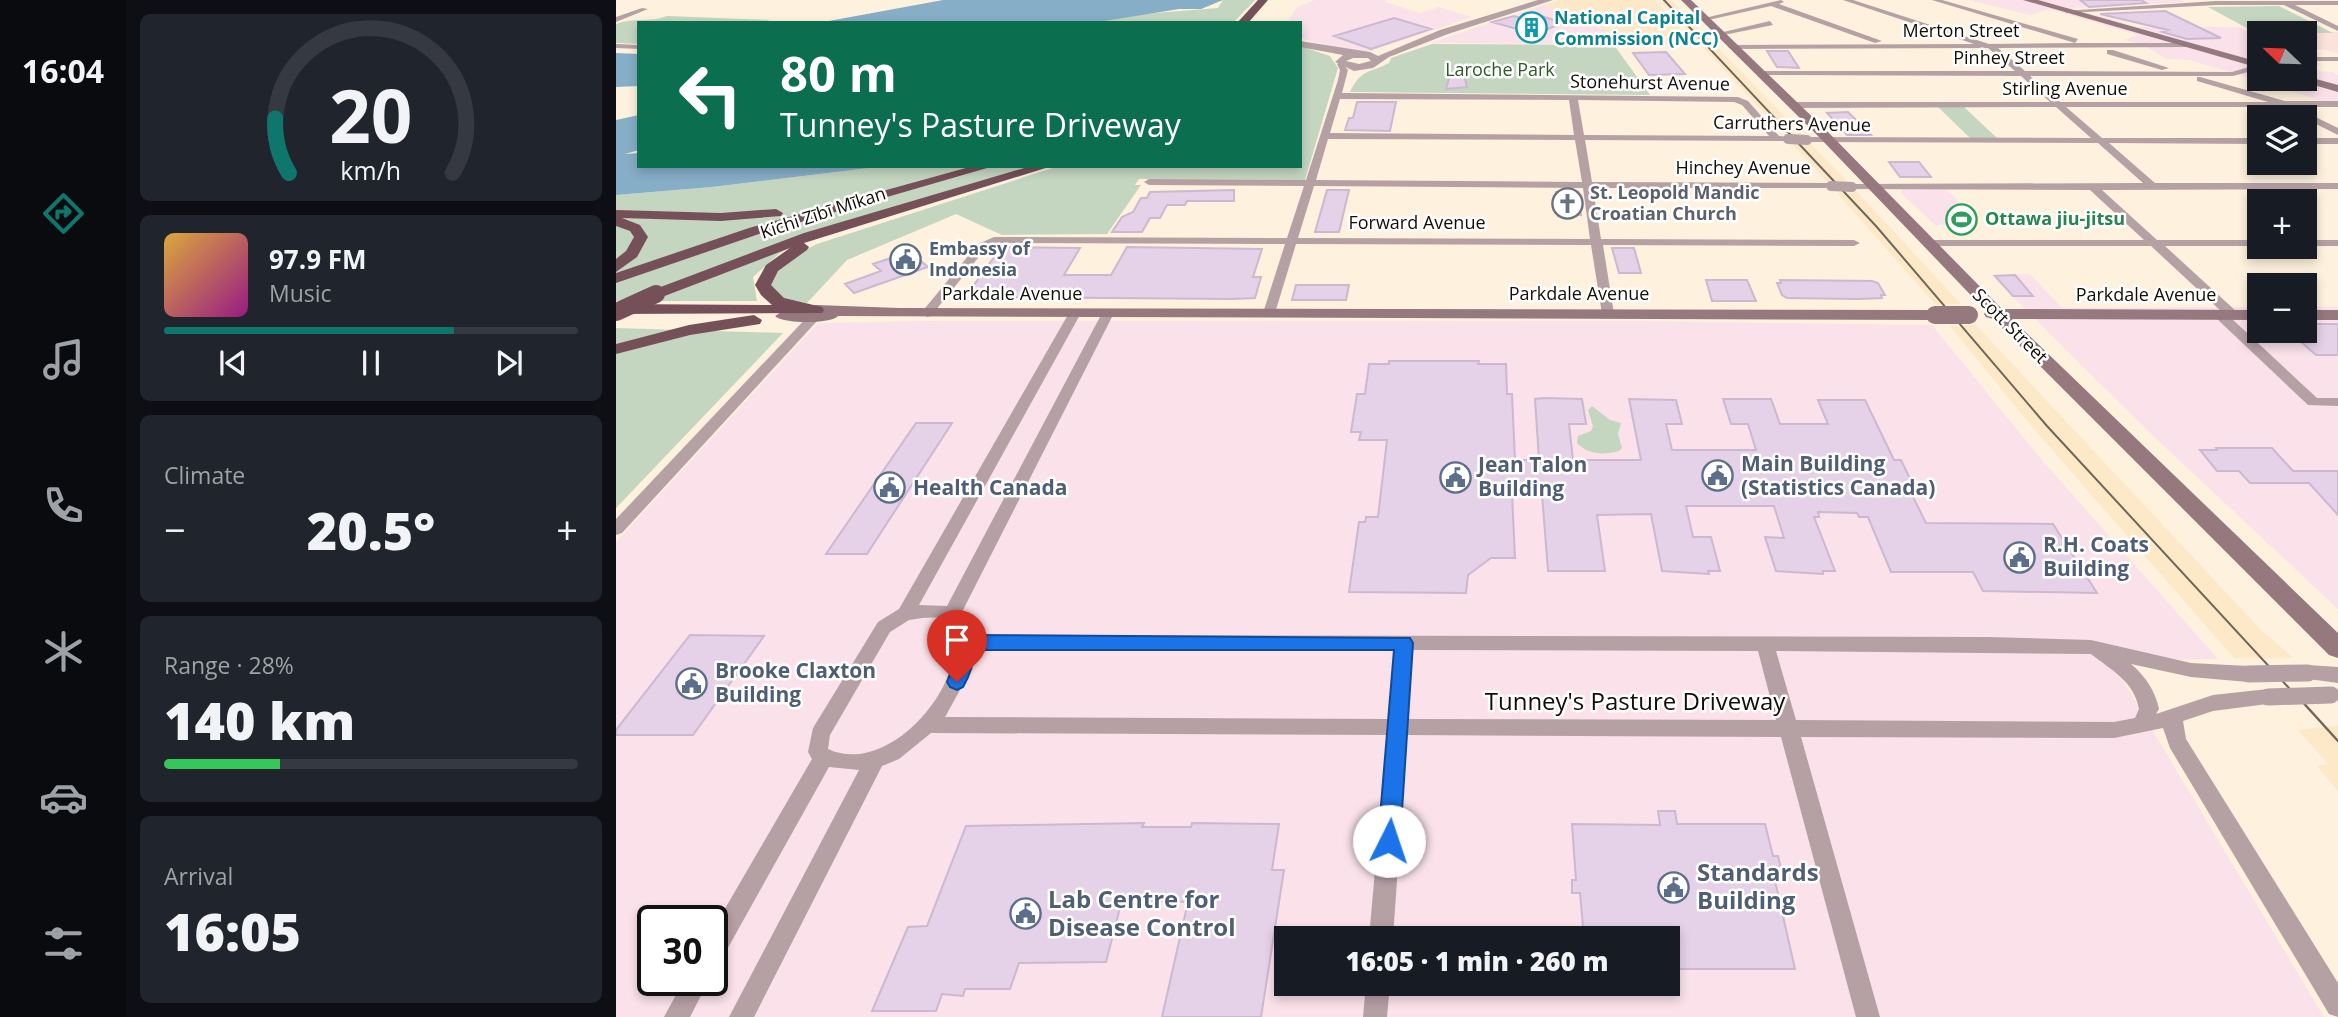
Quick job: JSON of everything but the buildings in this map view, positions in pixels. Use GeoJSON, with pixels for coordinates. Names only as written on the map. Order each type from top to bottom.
{"type":"FeatureCollection","features":[{"type":"Feature","properties":{"kind":"highway"},"geometry":{"type":"LineString","coordinates":[[1244,21],[1268,2]]}},
{"type":"Feature","properties":{"kind":"highway"},"geometry":{"type":"LineString","coordinates":[[1257,21],[1268,2]]}},
{"type":"Feature","properties":{"kind":"highway","name":"Kichi Zībī Mīkan"},"geometry":{"type":"LineString","coordinates":[[616,278],[706,245],[783,221],[981,168]]}},
{"type":"Feature","properties":{"kind":"highway","name":"Kichi Zībī Mīkan"},"geometry":{"type":"LineString","coordinates":[[616,312],[809,236],[1040,168]]}},
{"type":"Feature","properties":{"kind":"highway"},"geometry":{"type":"LineString","coordinates":[[616,214],[711,217],[759,215],[825,205],[966,172]]}},
{"type":"Feature","properties":{"kind":"highway"},"geometry":{"type":"LineString","coordinates":[[815,314],[768,296],[763,280],[771,268],[794,251],[829,236],[998,181]]}},
{"type":"Feature","properties":{"kind":"highway"},"geometry":{"type":"LineString","coordinates":[[616,221],[635,228],[641,237],[632,254],[616,267]]}},
{"type":"Feature","properties":{"kind":"highway"},"geometry":{"type":"LineString","coordinates":[[616,312],[815,314]]}},
{"type":"Feature","properties":{"kind":"highway"},"geometry":{"type":"LineString","coordinates":[[616,312],[783,316]]}},
{"type":"Feature","properties":{"kind":"highway"},"geometry":{"type":"LineString","coordinates":[[616,349],[689,330],[783,316]]}},
{"type":"Feature","properties":{"kind":"main road","name":"Scott Street"},"geometry":{"type":"LineString","coordinates":[[1686,0],[1829,140],[1998,314],[2338,648]]}},
{"type":"Feature","properties":{"kind":"main road"},"geometry":{"type":"LineString","coordinates":[[2028,0],[2247,61]]}},
{"type":"Feature","properties":{"kind":"main road"},"geometry":{"type":"LineString","coordinates":[[2317,83],[2338,89]]}},
{"type":"Feature","properties":{"kind":"main road","name":"Parkdale Avenue"},"geometry":{"type":"LineString","coordinates":[[783,316],[898,313],[2247,315]]}},
{"type":"Feature","properties":{"kind":"main road"},"geometry":{"type":"LineString","coordinates":[[2317,315],[2338,315]]}},
{"type":"Feature","properties":{"kind":"street"},"geometry":{"type":"LineString","coordinates":[[1342,80],[1385,55],[1417,42],[1548,0]]}},
{"type":"Feature","properties":{"kind":"street"},"geometry":{"type":"LineString","coordinates":[[1704,19],[1790,0]]}},
{"type":"Feature","properties":{"kind":"street"},"geometry":{"type":"LineString","coordinates":[[1846,0],[1992,47],[2151,185]]}},
{"type":"Feature","properties":{"kind":"street"},"geometry":{"type":"LineString","coordinates":[[1935,0],[2285,104],[2338,131]]}},
{"type":"Feature","properties":{"kind":"street"},"geometry":{"type":"LineString","coordinates":[[2067,11],[2216,3],[2338,3]]}},
{"type":"Feature","properties":{"kind":"street"},"geometry":{"type":"LineString","coordinates":[[2284,3],[2336,28]]}},
{"type":"Feature","properties":{"kind":"street"},"geometry":{"type":"LineString","coordinates":[[1771,4],[1892,47]]}},
{"type":"Feature","properties":{"kind":"street"},"geometry":{"type":"LineString","coordinates":[[616,20],[644,9]]}},
{"type":"Feature","properties":{"kind":"street"},"geometry":{"type":"LineString","coordinates":[[1719,34],[1770,23]]}},
{"type":"Feature","properties":{"kind":"street"},"geometry":{"type":"LineString","coordinates":[[1341,63],[1345,57],[1417,42]]}},
{"type":"Feature","properties":{"kind":"street"},"geometry":{"type":"LineString","coordinates":[[1302,44],[1374,56],[1373,64]]}},
{"type":"Feature","properties":{"kind":"street","name":"Merton Street"},"geometry":{"type":"LineString","coordinates":[[1732,47],[2190,45]]}},
{"type":"Feature","properties":{"kind":"street"},"geometry":{"type":"LineString","coordinates":[[616,46],[637,47]]}},
{"type":"Feature","properties":{"kind":"street"},"geometry":{"type":"LineString","coordinates":[[1269,313],[1342,80],[1344,68],[1341,63],[1333,55],[1314,47]]}},
{"type":"Feature","properties":{"kind":"street"},"geometry":{"type":"LineString","coordinates":[[2317,59],[2338,59]]}},
{"type":"Feature","properties":{"kind":"street"},"geometry":{"type":"LineString","coordinates":[[1341,63],[1353,67],[1373,64]]}},
{"type":"Feature","properties":{"kind":"street","name":"Pinhey Street"},"geometry":{"type":"LineString","coordinates":[[1759,73],[2183,74],[2237,73],[2247,70]]}},
{"type":"Feature","properties":{"kind":"street","name":"Stonehurst Avenue"},"geometry":{"type":"LineString","coordinates":[[1338,96],[1739,99],[1776,139]]}},
{"type":"Feature","properties":{"kind":"street"},"geometry":{"type":"LineString","coordinates":[[1573,97],[1608,314]]}},
{"type":"Feature","properties":{"kind":"street","name":"Stirling Avenue"},"geometry":{"type":"LineString","coordinates":[[1792,105],[2338,104]]}},
{"type":"Feature","properties":{"kind":"street","name":"Carruthers Avenue"},"geometry":{"type":"LineString","coordinates":[[1325,136],[2247,141]]}},
{"type":"Feature","properties":{"kind":"street"},"geometry":{"type":"LineString","coordinates":[[2317,141],[2338,141]]}},
{"type":"Feature","properties":{"kind":"street","name":"Hinchey Avenue"},"geometry":{"type":"LineString","coordinates":[[1149,182],[2335,188]]}},
{"type":"Feature","properties":{"kind":"street"},"geometry":{"type":"LineString","coordinates":[[2091,185],[2154,243],[2313,402],[2338,402]]}},
{"type":"Feature","properties":{"kind":"street","name":"Forward Avenue"},"geometry":{"type":"LineString","coordinates":[[927,313],[982,246],[999,240],[1854,243]]}},
{"type":"Feature","properties":{"kind":"street"},"geometry":{"type":"LineString","coordinates":[[1467,257],[1468,240]]}},
{"type":"Feature","properties":{"kind":"street"},"geometry":{"type":"LineString","coordinates":[[1534,241],[1534,257]]}},
{"type":"Feature","properties":{"kind":"street"},"geometry":{"type":"LineString","coordinates":[[1928,243],[2247,243]]}},
{"type":"Feature","properties":{"kind":"street"},"geometry":{"type":"LineString","coordinates":[[2317,243],[2338,243]]}},
{"type":"Feature","properties":{"kind":"street"},"geometry":{"type":"LineString","coordinates":[[905,614],[1076,313]]}},
{"type":"Feature","properties":{"kind":"street"},"geometry":{"type":"LineString","coordinates":[[952,614],[1108,313]]}},
{"type":"Feature","properties":{"kind":"street"},"geometry":{"type":"LineString","coordinates":[[616,529],[815,314]]}},
{"type":"Feature","properties":{"kind":"street"},"geometry":{"type":"LineString","coordinates":[[922,611],[952,614],[958,621],[965,642],[964,661],[957,682],[927,725],[894,750],[875,760],[838,761],[818,752],[820,734],[876,637],[893,620],[905,614],[922,611]]}},
{"type":"Feature","properties":{"kind":"street"},"geometry":{"type":"LineString","coordinates":[[965,642],[2091,647],[2191,670],[2338,675]]}},
{"type":"Feature","properties":{"kind":"street"},"geometry":{"type":"LineString","coordinates":[[1382,926],[1404,643]]}},
{"type":"Feature","properties":{"kind":"street"},"geometry":{"type":"LineString","coordinates":[[1765,644],[1868,1017]]}},
{"type":"Feature","properties":{"kind":"street"},"geometry":{"type":"LineString","coordinates":[[2091,647],[2120,665],[2141,686],[2149,709],[2141,726]]}},
{"type":"Feature","properties":{"kind":"street","name":"Tunney's Pasture Driveway"},"geometry":{"type":"LineString","coordinates":[[927,725],[2114,730],[2141,726],[2223,701],[2334,695]]}},
{"type":"Feature","properties":{"kind":"street"},"geometry":{"type":"LineString","coordinates":[[2173,716],[2173,730],[2177,742],[2338,1005]]}},
{"type":"Feature","properties":{"kind":"street"},"geometry":{"type":"LineString","coordinates":[[728,926],[824,757]]}},
{"type":"Feature","properties":{"kind":"street"},"geometry":{"type":"LineString","coordinates":[[741,1017],[875,760]]}},
{"type":"Feature","properties":{"kind":"street"},"geometry":{"type":"LineString","coordinates":[[676,1017],[688,996]]}},
{"type":"Feature","properties":{"kind":"street"},"geometry":{"type":"LineString","coordinates":[[1375,1017],[1377,996]]}},
{"type":"Feature","properties":{"kind":"shaded area"},"geometry":{"type":"Polygon","coordinates":[[[1315,0],[1386,0],[1385,2],[1420,13],[1439,7],[1471,17],[1371,51],[1348,51],[1302,39],[1302,21],[1288,21],[1297,7],[1315,0]]]}},
{"type":"Feature","properties":{"kind":"shaded area"},"geometry":{"type":"Polygon","coordinates":[[[1559,0],[1655,0],[1694,44],[1633,44],[1572,14],[1544,5],[1559,0]]]}},
{"type":"Feature","properties":{"kind":"shaded area"},"geometry":{"type":"Polygon","coordinates":[[[1659,0],[1671,0],[1803,135],[1785,135],[1659,0]]]}},
{"type":"Feature","properties":{"kind":"shaded area"},"geometry":{"type":"Polygon","coordinates":[[[1968,0],[2181,0],[2185,2],[2071,8],[2138,27],[2240,27],[2247,31],[2247,78],[2190,60],[2166,59],[2144,45],[2124,40],[2138,35],[2050,9],[2030,15],[1968,0]]]}},
{"type":"Feature","properties":{"kind":"shaded area"},"geometry":{"type":"Polygon","coordinates":[[[1544,5],[1572,14],[1633,44],[1430,43],[1544,5]]]}},
{"type":"Feature","properties":{"kind":"shaded area"},"geometry":{"type":"Polygon","coordinates":[[[2317,32],[2338,32],[2338,53],[2317,49],[2317,32]]]}},
{"type":"Feature","properties":{"kind":"shaded area"},"geometry":{"type":"Polygon","coordinates":[[[2317,71],[2332,72],[2338,75],[2338,106],[2290,91],[2317,91],[2317,71]]]}},
{"type":"Feature","properties":{"kind":"shaded area"},"geometry":{"type":"Polygon","coordinates":[[[1811,144],[1848,182],[1827,182],[1793,145],[1811,144]]]}},
{"type":"Feature","properties":{"kind":"shaded area"},"geometry":{"type":"Polygon","coordinates":[[[1902,189],[1947,189],[1977,224],[1935,225],[1901,193],[1902,189]]]}},
{"type":"Feature","properties":{"kind":"shaded area"},"geometry":{"type":"Polygon","coordinates":[[[1857,192],[1961,304],[1936,305],[1837,193],[1857,192]]]}},
{"type":"Feature","properties":{"kind":"shaded area"},"geometry":{"type":"Polygon","coordinates":[[[2030,274],[2062,308],[2247,307],[2247,343],[2317,343],[2317,307],[2338,307],[2338,609],[2149,432],[1991,275],[2030,274]]]}},
{"type":"Feature","properties":{"kind":"shaded area"},"geometry":{"type":"Polygon","coordinates":[[[1631,321],[1932,325],[2041,459],[2218,659],[2111,661],[2324,1017],[616,1017],[616,542],[818,323],[1631,321]]]}},
{"type":"Feature","properties":{"kind":"shaded area"},"geometry":{"type":"Polygon","coordinates":[[[1976,325],[2262,631],[2294,658],[2234,658],[2033,428],[1950,326],[1976,325]]]}},
{"type":"Feature","properties":{"kind":"shaded area"},"geometry":{"type":"Polygon","coordinates":[[[2338,725],[2338,791],[2317,766],[2328,764],[2298,730],[2338,725]]]}},
{"type":"Feature","properties":{"kind":"green space"},"geometry":{"type":"Polygon","coordinates":[[[1223,0],[1255,0],[1235,21],[1103,21],[1142,14],[1218,8],[1223,0]]]}},
{"type":"Feature","properties":{"kind":"green space"},"geometry":{"type":"Polygon","coordinates":[[[2279,6],[2309,21],[2247,21],[2247,28],[2208,7],[2279,6]]]}},
{"type":"Feature","properties":{"kind":"green space"},"geometry":{"type":"Polygon","coordinates":[[[667,16],[769,20],[637,21],[637,44],[616,43],[616,24],[629,21],[667,16]]]}},
{"type":"Feature","properties":{"kind":"green space"},"geometry":{"type":"Polygon","coordinates":[[[2317,25],[2333,33],[2317,33],[2317,25]]]}},
{"type":"Feature","properties":{"kind":"green space","name":"Laroche Park"},"geometry":{"type":"Polygon","coordinates":[[[1432,44],[1614,45],[1650,95],[1350,92],[1362,75],[1389,63],[1391,58],[1432,44]]]}},
{"type":"Feature","properties":{"kind":"green space"},"geometry":{"type":"Polygon","coordinates":[[[1302,47],[1330,56],[1338,68],[1305,180],[1139,179],[1135,185],[1141,185],[1107,234],[1002,235],[956,214],[847,260],[807,303],[790,300],[776,293],[770,283],[784,264],[817,244],[1053,168],[1302,168],[1302,47]]]}},
{"type":"Feature","properties":{"kind":"green space"},"geometry":{"type":"Polygon","coordinates":[[[1938,107],[1964,107],[1997,138],[1970,138],[1938,107]]]}},
{"type":"Feature","properties":{"kind":"green space"},"geometry":{"type":"Polygon","coordinates":[[[869,168],[1026,168],[824,228],[780,253],[753,277],[757,301],[616,301],[616,195],[712,187],[869,168]]]}},
{"type":"Feature","properties":{"kind":"green space"},"geometry":{"type":"Polygon","coordinates":[[[616,328],[783,333],[616,508],[616,328]]]}},
{"type":"Feature","properties":{"kind":"green space"},"geometry":{"type":"Polygon","coordinates":[[[1592,406],[1610,420],[1621,423],[1618,434],[1622,448],[1619,451],[1596,453],[1577,443],[1578,436],[1591,431],[1593,426],[1588,410],[1592,406]]]}},
{"type":"Feature","properties":{"kind":"water"},"geometry":{"type":"Polygon","coordinates":[[[943,0],[1223,0],[1201,9],[1179,9],[1104,21],[829,21],[943,0]]]}},
{"type":"Feature","properties":{"kind":"water"},"geometry":{"type":"Polygon","coordinates":[[[616,53],[637,54],[637,86],[616,87],[616,53]]]}},
{"type":"Feature","properties":{"kind":"water"},"geometry":{"type":"Polygon","coordinates":[[[637,115],[637,151],[625,154],[637,153],[637,168],[869,168],[712,187],[616,195],[616,120],[637,115]]]}},
{"type":"Feature","properties":{"kind":"tram line"},"geometry":{"type":"LineString","coordinates":[[1664,0],[1876,226],[2047,426],[2300,700]]}},
{"type":"Feature","properties":{"kind":"tram line"},"geometry":{"type":"LineString","coordinates":[[2299,698],[2338,741]]}},
{"type":"Feature","properties":{"kind":"place","name":"National Capital Commission (NCC)"},"geometry":{"type":"Point","coordinates":[1531,28]}},
{"type":"Feature","properties":{"kind":"place","name":"St. Leopold Mandic Croatian Church"},"geometry":{"type":"Point","coordinates":[1567,203]}},
{"type":"Feature","properties":{"kind":"place","name":"Ottawa jiu-jitsu"},"geometry":{"type":"Point","coordinates":[1962,219]}},
{"type":"Feature","properties":{"kind":"place","name":"Embassy of Indonesia"},"geometry":{"type":"Point","coordinates":[906,259]}},
{"type":"Feature","properties":{"kind":"place","name":"Main Building (Statistics Canada)"},"geometry":{"type":"Point","coordinates":[1718,476]}},
{"type":"Feature","properties":{"kind":"place","name":"Jean Talon Building"},"geometry":{"type":"Point","coordinates":[1455,477]}},
{"type":"Feature","properties":{"kind":"place","name":"Health Canada"},"geometry":{"type":"Point","coordinates":[890,488]}},
{"type":"Feature","properties":{"kind":"place","name":"R.H. Coats Building"},"geometry":{"type":"Point","coordinates":[2020,557]}},
{"type":"Feature","properties":{"kind":"place","name":"Brooke Claxton Building"},"geometry":{"type":"Point","coordinates":[692,683]}},
{"type":"Feature","properties":{"kind":"place","name":"Standards Building"},"geometry":{"type":"Point","coordinates":[1674,887]}},
{"type":"Feature","properties":{"kind":"place","name":"Lab Centre for Disease Control"},"geometry":{"type":"Point","coordinates":[1025,914]}},
{"type":"Feature","properties":{"kind":"route"},"geometry":{"type":"LineString","coordinates":[[957,682],[964,661],[965,642],[1404,643],[1389,841]]}}]}
